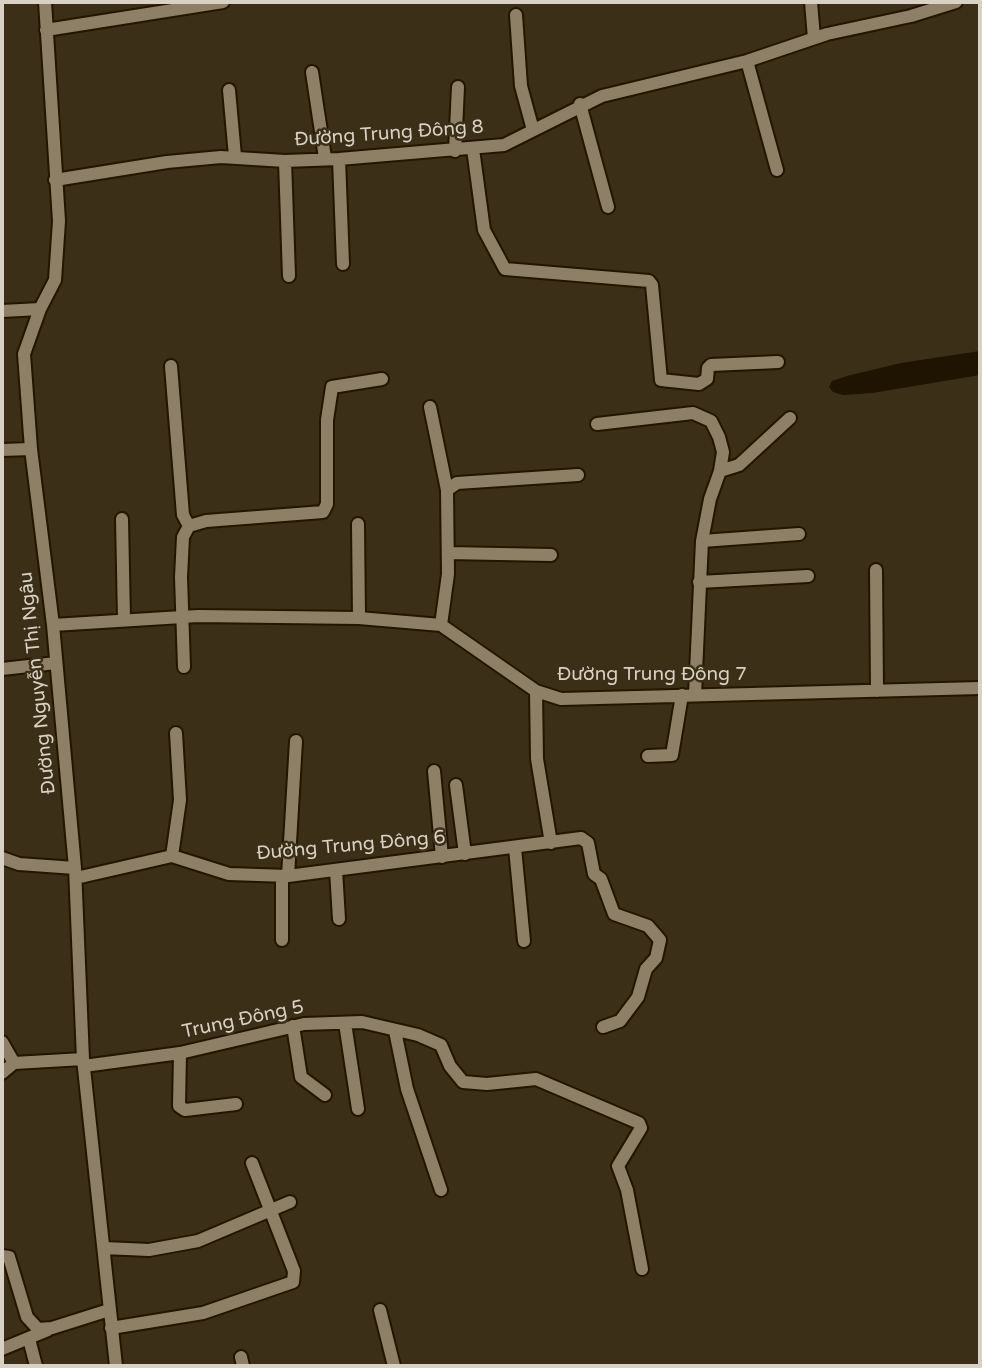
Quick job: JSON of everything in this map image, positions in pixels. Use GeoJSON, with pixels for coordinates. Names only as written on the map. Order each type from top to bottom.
{"type":"FeatureCollection","features":[{"type":"Feature","properties":{"kind":"street","name":"Đường Nguyễn Thị Ngâu"},"geometry":{"type":"LineString","coordinates":[[45,2],[59,221],[55,280],[40,309],[24,354],[31,449],[53,625],[75,873],[84,1062],[116,1366]]}},
{"type":"Feature","properties":{"kind":"street"},"geometry":{"type":"LineString","coordinates":[[47,30],[223,2]]}},
{"type":"Feature","properties":{"kind":"street"},"geometry":{"type":"LineString","coordinates":[[811,2],[814,38]]}},
{"type":"Feature","properties":{"kind":"street","name":"Đường Trung Đông 8"},"geometry":{"type":"LineString","coordinates":[[55,180],[167,162],[235,156],[285,161],[339,159],[504,145],[580,104],[747,61],[814,38],[911,16],[956,2]]}},
{"type":"Feature","properties":{"kind":"street"},"geometry":{"type":"LineString","coordinates":[[516,15],[521,86],[533,130]]}},
{"type":"Feature","properties":{"kind":"street"},"geometry":{"type":"LineString","coordinates":[[747,61],[777,170]]}},
{"type":"Feature","properties":{"kind":"street"},"geometry":{"type":"LineString","coordinates":[[312,72],[325,158]]}},
{"type":"Feature","properties":{"kind":"street"},"geometry":{"type":"LineString","coordinates":[[455,151],[458,87]]}},
{"type":"Feature","properties":{"kind":"street"},"geometry":{"type":"LineString","coordinates":[[229,90],[235,156]]}},
{"type":"Feature","properties":{"kind":"street"},"geometry":{"type":"LineString","coordinates":[[580,104],[608,207]]}},
{"type":"Feature","properties":{"kind":"street"},"geometry":{"type":"LineString","coordinates":[[473,149],[484,230],[505,269],[649,281],[652,285],[661,380],[699,384],[707,379],[711,365],[778,362]]}},
{"type":"Feature","properties":{"kind":"street"},"geometry":{"type":"LineString","coordinates":[[339,159],[343,264]]}},
{"type":"Feature","properties":{"kind":"street"},"geometry":{"type":"LineString","coordinates":[[285,161],[289,276]]}},
{"type":"Feature","properties":{"kind":"street"},"geometry":{"type":"LineString","coordinates":[[2,311],[40,309]]}},
{"type":"Feature","properties":{"kind":"street"},"geometry":{"type":"LineString","coordinates":[[171,366],[183,516],[189,526]]}},
{"type":"Feature","properties":{"kind":"street"},"geometry":{"type":"LineString","coordinates":[[184,667],[183,537],[189,526],[206,521],[323,512],[327,505],[327,420],[332,387],[382,379]]}},
{"type":"Feature","properties":{"kind":"street"},"geometry":{"type":"LineString","coordinates":[[430,407],[447,490],[448,553],[441,625]]}},
{"type":"Feature","properties":{"kind":"street"},"geometry":{"type":"LineString","coordinates":[[597,424],[692,413],[711,421],[723,452],[720,471],[709,499],[702,541],[689,695],[672,755],[648,756]]}},
{"type":"Feature","properties":{"kind":"street"},"geometry":{"type":"LineString","coordinates":[[720,471],[738,465],[790,418]]}},
{"type":"Feature","properties":{"kind":"street"},"geometry":{"type":"LineString","coordinates":[[2,450],[31,449]]}},
{"type":"Feature","properties":{"kind":"street"},"geometry":{"type":"LineString","coordinates":[[447,490],[457,483],[578,475]]}},
{"type":"Feature","properties":{"kind":"street"},"geometry":{"type":"LineString","coordinates":[[122,519],[124,619]]}},
{"type":"Feature","properties":{"kind":"street"},"geometry":{"type":"LineString","coordinates":[[358,524],[359,618]]}},
{"type":"Feature","properties":{"kind":"street"},"geometry":{"type":"LineString","coordinates":[[702,541],[799,534]]}},
{"type":"Feature","properties":{"kind":"street"},"geometry":{"type":"LineString","coordinates":[[448,553],[551,555]]}},
{"type":"Feature","properties":{"kind":"street"},"geometry":{"type":"LineString","coordinates":[[876,570],[877,691]]}},
{"type":"Feature","properties":{"kind":"street"},"geometry":{"type":"LineString","coordinates":[[699,582],[808,576]]}},
{"type":"Feature","properties":{"kind":"street","name":"Đường Trung Đông 7"},"geometry":{"type":"LineString","coordinates":[[53,625],[183,617],[359,618],[441,625],[536,691],[561,699],[980,688]]}},
{"type":"Feature","properties":{"kind":"street"},"geometry":{"type":"LineString","coordinates":[[2,670],[56,663]]}},
{"type":"Feature","properties":{"kind":"street"},"geometry":{"type":"LineString","coordinates":[[536,691],[537,760],[551,843]]}},
{"type":"Feature","properties":{"kind":"street"},"geometry":{"type":"LineString","coordinates":[[2,858],[19,864],[75,873],[172,856],[180,800],[176,733]]}},
{"type":"Feature","properties":{"kind":"street"},"geometry":{"type":"LineString","coordinates":[[282,940],[296,741]]}},
{"type":"Feature","properties":{"kind":"street"},"geometry":{"type":"LineString","coordinates":[[434,771],[442,857]]}},
{"type":"Feature","properties":{"kind":"street"},"geometry":{"type":"LineString","coordinates":[[456,785],[465,854]]}},
{"type":"Feature","properties":{"kind":"street","name":"Đường Trung Đông 6"},"geometry":{"type":"LineString","coordinates":[[172,856],[229,874],[285,876],[581,838],[588,843],[594,874],[601,879],[614,914],[648,926],[660,940],[656,958],[646,969],[638,997],[620,1021],[603,1027]]}},
{"type":"Feature","properties":{"kind":"street"},"geometry":{"type":"LineString","coordinates":[[515,848],[524,941]]}},
{"type":"Feature","properties":{"kind":"street"},"geometry":{"type":"LineString","coordinates":[[336,870],[339,919]]}},
{"type":"Feature","properties":{"kind":"street","name":"Trung Đông 5"},"geometry":{"type":"LineString","coordinates":[[14,1063],[84,1062],[180,1053],[293,1026],[362,1022],[418,1035],[441,1045],[450,1066],[463,1082],[487,1084],[536,1079],[639,1123],[641,1128],[618,1166],[627,1190],[642,1269]]}},
{"type":"Feature","properties":{"kind":"street"},"geometry":{"type":"LineString","coordinates":[[345,1023],[358,1109]]}},
{"type":"Feature","properties":{"kind":"street"},"geometry":{"type":"LineString","coordinates":[[293,1026],[301,1077],[325,1095]]}},
{"type":"Feature","properties":{"kind":"street"},"geometry":{"type":"LineString","coordinates":[[395,1031],[407,1089],[441,1190]]}},
{"type":"Feature","properties":{"kind":"street"},"geometry":{"type":"LineString","coordinates":[[2,1042],[14,1063],[2,1073]]}},
{"type":"Feature","properties":{"kind":"street"},"geometry":{"type":"LineString","coordinates":[[180,1053],[179,1106],[185,1110],[236,1104]]}},
{"type":"Feature","properties":{"kind":"street"},"geometry":{"type":"LineString","coordinates":[[111,1328],[203,1313],[293,1282],[294,1271],[252,1163]]}},
{"type":"Feature","properties":{"kind":"street"},"geometry":{"type":"LineString","coordinates":[[104,1248],[149,1250],[198,1241],[290,1202]]}},
{"type":"Feature","properties":{"kind":"street"},"geometry":{"type":"LineString","coordinates":[[2,1256],[9,1257],[27,1317],[38,1329],[51,1328]]}},
{"type":"Feature","properties":{"kind":"street"},"geometry":{"type":"LineString","coordinates":[[2,1349],[51,1328],[109,1310]]}},
{"type":"Feature","properties":{"kind":"street"},"geometry":{"type":"LineString","coordinates":[[380,1310],[394,1366]]}},
{"type":"Feature","properties":{"kind":"street"},"geometry":{"type":"LineString","coordinates":[[29,1339],[36,1366]]}},
{"type":"Feature","properties":{"kind":"shaded area"},"geometry":{"type":"Polygon","coordinates":[[[980,351],[980,375],[872,393],[843,395],[833,392],[829,387],[832,381],[847,376],[901,363],[980,351]]]}}]}
